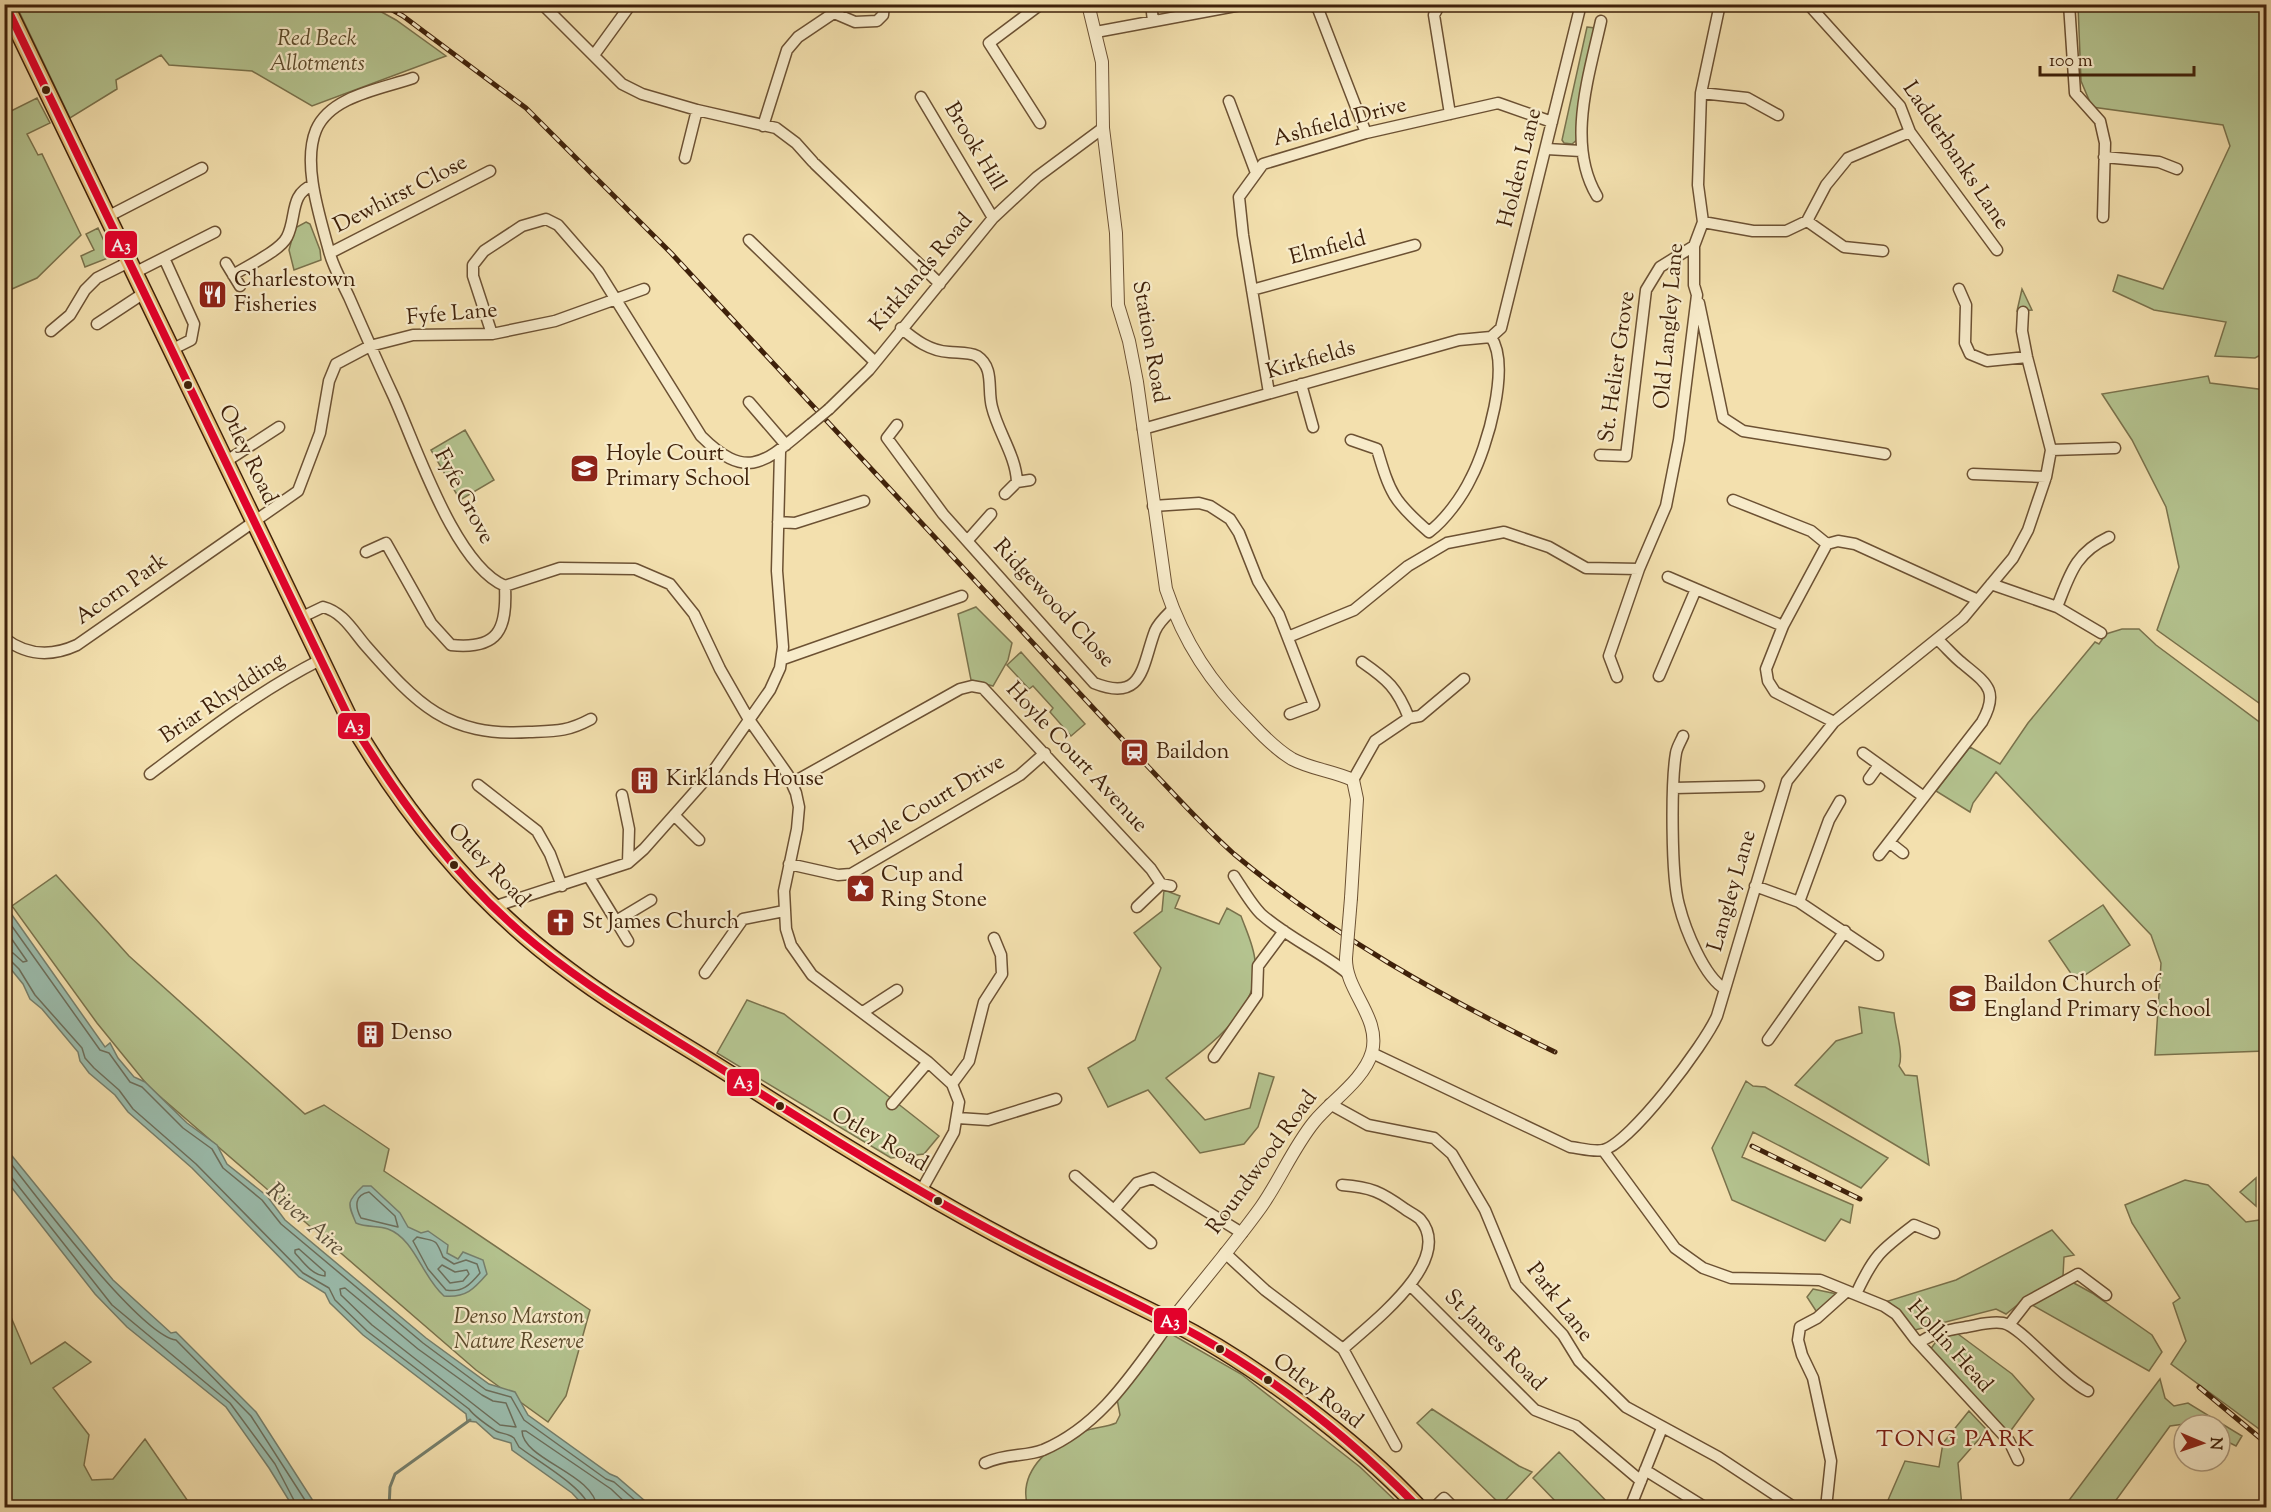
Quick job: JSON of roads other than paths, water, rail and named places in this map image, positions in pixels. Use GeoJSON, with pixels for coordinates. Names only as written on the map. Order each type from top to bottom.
{"type":"FeatureCollection","features":[{"type":"Feature","properties":{"kind":"main road","name":"Otley Road"},"geometry":{"type":"LineString","coordinates":[[5,4],[320,660],[365,745],[409,812],[493,907],[568,971],[827,1137],[1058,1266],[1171,1321],[1221,1349],[1293,1399],[1364,1457],[1414,1506]]}},
{"type":"Feature","properties":{"kind":"street"},"geometry":{"type":"LineString","coordinates":[[542,4],[622,84],[642,94],[697,110],[776,128],[796,143],[940,284]]}},
{"type":"Feature","properties":{"kind":"street"},"geometry":{"type":"LineString","coordinates":[[594,55],[631,4]]}},
{"type":"Feature","properties":{"kind":"street"},"geometry":{"type":"LineString","coordinates":[[763,126],[788,50],[798,37],[847,4]]}},
{"type":"Feature","properties":{"kind":"street"},"geometry":{"type":"LineString","coordinates":[[834,13],[855,22],[877,21],[883,15],[884,4]]}},
{"type":"Feature","properties":{"kind":"street"},"geometry":{"type":"LineString","coordinates":[[1040,123],[989,43],[1041,4]]}},
{"type":"Feature","properties":{"kind":"street","name":"Station Road"},"geometry":{"type":"LineString","coordinates":[[1088,4],[1102,62],[1103,128],[1116,233],[1118,305],[1129,341],[1161,567],[1173,609],[1192,646],[1221,693],[1282,751],[1309,766],[1353,780]]}},
{"type":"Feature","properties":{"kind":"street"},"geometry":{"type":"LineString","coordinates":[[1151,4],[1154,21]]}},
{"type":"Feature","properties":{"kind":"street"},"geometry":{"type":"LineString","coordinates":[[1096,32],[1246,4]]}},
{"type":"Feature","properties":{"kind":"street"},"geometry":{"type":"LineString","coordinates":[[1311,4],[1318,9],[1366,133]]}},
{"type":"Feature","properties":{"kind":"street"},"geometry":{"type":"LineString","coordinates":[[1440,4],[1434,15],[1450,114]]}},
{"type":"Feature","properties":{"kind":"street","name":"Holden Lane"},"geometry":{"type":"LineString","coordinates":[[1491,337],[1501,328],[1581,4]]}},
{"type":"Feature","properties":{"kind":"street","name":"Old Langley Lane"},"geometry":{"type":"LineString","coordinates":[[1617,677],[1609,656],[1639,569],[1666,506],[1679,440],[1697,295],[1694,285],[1694,246],[1703,222],[1698,185],[1701,93],[1720,4]]}},
{"type":"Feature","properties":{"kind":"street","name":"Ladderbanks Lane"},"geometry":{"type":"LineString","coordinates":[[1808,4],[1900,106],[1910,132],[1997,250]]}},
{"type":"Feature","properties":{"kind":"street"},"geometry":{"type":"LineString","coordinates":[[2069,4],[2075,93],[2100,121],[2105,142],[2103,217]]}},
{"type":"Feature","properties":{"kind":"street"},"geometry":{"type":"LineString","coordinates":[[1597,196],[1588,180],[1581,151],[1586,93],[1601,21]]}},
{"type":"Feature","properties":{"kind":"street","name":"Fyfe Grove"},"geometry":{"type":"LineString","coordinates":[[413,78],[351,99],[336,106],[322,119],[311,149],[313,185],[330,253],[431,485],[475,562],[494,582],[505,586]]}},
{"type":"Feature","properties":{"kind":"street"},"geometry":{"type":"LineString","coordinates":[[1701,93],[1747,98],[1779,115]]}},
{"type":"Feature","properties":{"kind":"street","name":"Brook Hill"},"geometry":{"type":"LineString","coordinates":[[921,97],[993,218]]}},
{"type":"Feature","properties":{"kind":"street"},"geometry":{"type":"LineString","coordinates":[[1229,101],[1256,173]]}},
{"type":"Feature","properties":{"kind":"street","name":"Ashfield Drive"},"geometry":{"type":"LineString","coordinates":[[1269,393],[1239,197],[1263,164],[1366,133],[1498,103],[1552,122]]}},
{"type":"Feature","properties":{"kind":"street"},"geometry":{"type":"LineString","coordinates":[[685,158],[697,110]]}},
{"type":"Feature","properties":{"kind":"street","name":"Kirklands Road"},"geometry":{"type":"LineString","coordinates":[[492,334],[473,276],[473,265],[484,251],[534,221],[546,219],[558,225],[598,272],[701,436],[720,455],[734,462],[751,463],[783,448],[829,409],[874,361],[993,218],[1037,177],[1103,128]]}},
{"type":"Feature","properties":{"kind":"street"},"geometry":{"type":"LineString","coordinates":[[1703,222],[1754,231],[1786,231],[1807,220],[1826,185],[1848,158],[1910,132]]}},
{"type":"Feature","properties":{"kind":"street"},"geometry":{"type":"LineString","coordinates":[[1547,149],[1581,151]]}},
{"type":"Feature","properties":{"kind":"street"},"geometry":{"type":"LineString","coordinates":[[2104,157],[2159,162],[2177,169]]}},
{"type":"Feature","properties":{"kind":"street"},"geometry":{"type":"LineString","coordinates":[[107,217],[202,168]]}},
{"type":"Feature","properties":{"kind":"street","name":"Dewhirst Close"},"geometry":{"type":"LineString","coordinates":[[330,253],[490,171]]}},
{"type":"Feature","properties":{"kind":"street"},"geometry":{"type":"LineString","coordinates":[[233,275],[282,245],[290,231],[296,199],[305,188],[313,185]]}},
{"type":"Feature","properties":{"kind":"street"},"geometry":{"type":"LineString","coordinates":[[1807,220],[1844,247],[1882,251]]}},
{"type":"Feature","properties":{"kind":"street"},"geometry":{"type":"LineString","coordinates":[[51,331],[70,315],[85,290],[97,278],[164,258],[215,232]]}},
{"type":"Feature","properties":{"kind":"street"},"geometry":{"type":"LineString","coordinates":[[749,240],[874,361]]}},
{"type":"Feature","properties":{"kind":"street","name":"Elmfield"},"geometry":{"type":"LineString","coordinates":[[1252,290],[1415,245]]}},
{"type":"Feature","properties":{"kind":"street","name":"St. Helier Grove"},"geometry":{"type":"LineString","coordinates":[[1600,455],[1626,456],[1646,290],[1660,267],[1694,246]]}},
{"type":"Feature","properties":{"kind":"street"},"geometry":{"type":"LineString","coordinates":[[164,258],[194,324],[191,340],[171,350]]}},
{"type":"Feature","properties":{"kind":"street"},"geometry":{"type":"LineString","coordinates":[[226,263],[240,286]]}},
{"type":"Feature","properties":{"kind":"street","name":"Fyfe Lane"},"geometry":{"type":"LineString","coordinates":[[254,523],[298,491],[320,433],[329,381],[336,364],[370,346],[413,336],[492,334],[555,321],[644,289]]}},
{"type":"Feature","properties":{"kind":"street"},"geometry":{"type":"LineString","coordinates":[[1959,289],[1962,351],[1987,361],[2026,357]]}},
{"type":"Feature","properties":{"kind":"street"},"geometry":{"type":"LineString","coordinates":[[97,324],[144,293]]}},
{"type":"Feature","properties":{"kind":"street"},"geometry":{"type":"LineString","coordinates":[[1697,295],[1724,418],[1743,431],[1885,454]]}},
{"type":"Feature","properties":{"kind":"street","name":"Langley Lane"},"geometry":{"type":"LineString","coordinates":[[1603,1150],[1633,1130],[1708,1035],[1725,989],[1787,781],[1834,722],[1937,639],[1978,600],[2021,543],[2046,477],[2050,450],[2046,422],[2026,357],[2023,312]]}},
{"type":"Feature","properties":{"kind":"street"},"geometry":{"type":"LineString","coordinates":[[901,328],[916,341],[935,350],[975,355],[983,361],[989,371],[992,406],[1008,446],[1017,482]]}},
{"type":"Feature","properties":{"kind":"street"},"geometry":{"type":"LineString","coordinates":[[1351,440],[1377,449],[1389,491],[1405,512],[1429,532],[1439,525],[1471,478],[1491,420],[1499,372],[1497,347],[1491,337]]}},
{"type":"Feature","properties":{"kind":"street","name":"Kirkfields"},"geometry":{"type":"LineString","coordinates":[[1143,429],[1458,340],[1491,337]]}},
{"type":"Feature","properties":{"kind":"street"},"geometry":{"type":"LineString","coordinates":[[1301,384],[1313,427]]}},
{"type":"Feature","properties":{"kind":"street"},"geometry":{"type":"LineString","coordinates":[[493,907],[628,863],[644,849],[714,770],[748,718],[770,690],[783,659],[777,572],[783,448],[749,402]]}},
{"type":"Feature","properties":{"kind":"street","name":"Ridgewood Close"},"geometry":{"type":"LineString","coordinates":[[897,425],[886,438],[930,498],[1094,683],[1107,688],[1128,687],[1139,678],[1155,630],[1173,609]]}},
{"type":"Feature","properties":{"kind":"street"},"geometry":{"type":"LineString","coordinates":[[225,462],[279,428]]}},
{"type":"Feature","properties":{"kind":"street"},"geometry":{"type":"LineString","coordinates":[[2050,450],[2115,448]]}},
{"type":"Feature","properties":{"kind":"street"},"geometry":{"type":"LineString","coordinates":[[1973,474],[2046,477]]}},
{"type":"Feature","properties":{"kind":"street"},"geometry":{"type":"LineString","coordinates":[[1005,494],[1017,482],[1030,480]]}},
{"type":"Feature","properties":{"kind":"street"},"geometry":{"type":"LineString","coordinates":[[1733,500],[1812,531],[1827,544]]}},
{"type":"Feature","properties":{"kind":"street"},"geometry":{"type":"LineString","coordinates":[[778,522],[795,523],[864,501]]}},
{"type":"Feature","properties":{"kind":"street"},"geometry":{"type":"LineString","coordinates":[[1153,506],[1199,503],[1210,506],[1230,519],[1239,533],[1258,581],[1279,615],[1314,705],[1290,714]]}},
{"type":"Feature","properties":{"kind":"street","name":"Ridgewood Close"},"geometry":{"type":"LineString","coordinates":[[968,540],[991,514]]}},
{"type":"Feature","properties":{"kind":"street","name":"Acorn Park"},"geometry":{"type":"LineString","coordinates":[[4,638],[24,650],[39,653],[52,654],[77,645],[254,523]]}},
{"type":"Feature","properties":{"kind":"street"},"geometry":{"type":"LineString","coordinates":[[1288,638],[1354,610],[1408,566],[1448,543],[1504,532],[1550,547],[1586,568],[1639,569]]}},
{"type":"Feature","properties":{"kind":"street"},"geometry":{"type":"LineString","coordinates":[[2057,607],[2072,567],[2091,545],[2109,537]]}},
{"type":"Feature","properties":{"kind":"street"},"geometry":{"type":"LineString","coordinates":[[366,552],[390,541],[431,623],[451,645],[471,647],[490,641],[503,626],[507,614],[505,586],[560,568],[635,569],[670,584],[694,614],[720,669],[748,718],[792,783],[799,807],[784,911],[791,945],[812,975],[928,1062],[952,1084],[959,1102],[958,1118],[948,1144],[921,1191]]}},
{"type":"Feature","properties":{"kind":"street"},"geometry":{"type":"LineString","coordinates":[[1834,722],[1775,692],[1768,681],[1766,669],[1783,626],[1827,544],[1838,541],[1855,544],[1978,600]]}},
{"type":"Feature","properties":{"kind":"street"},"geometry":{"type":"LineString","coordinates":[[1668,578],[1783,626]]}},
{"type":"Feature","properties":{"kind":"street"},"geometry":{"type":"LineString","coordinates":[[1991,584],[2057,607],[2101,633]]}},
{"type":"Feature","properties":{"kind":"street"},"geometry":{"type":"LineString","coordinates":[[1659,676],[1696,589]]}},
{"type":"Feature","properties":{"kind":"street"},"geometry":{"type":"LineString","coordinates":[[783,659],[962,596]]}},
{"type":"Feature","properties":{"kind":"street"},"geometry":{"type":"LineString","coordinates":[[300,618],[323,607],[335,610],[367,647],[428,709],[464,728],[512,733],[570,730],[591,719]]}},
{"type":"Feature","properties":{"kind":"street"},"geometry":{"type":"LineString","coordinates":[[1879,855],[1982,722],[1991,705],[1991,697],[1985,682],[1937,639]]}},
{"type":"Feature","properties":{"kind":"street","name":"Briar Rhydding"},"geometry":{"type":"LineString","coordinates":[[150,774],[253,698],[320,660]]}},
{"type":"Feature","properties":{"kind":"street"},"geometry":{"type":"LineString","coordinates":[[1362,662],[1390,681],[1400,695],[1409,718]]}},
{"type":"Feature","properties":{"kind":"street"},"geometry":{"type":"LineString","coordinates":[[1346,972],[1357,800],[1353,780],[1375,741],[1409,718],[1420,717],[1464,679]]}},
{"type":"Feature","properties":{"kind":"street","name":"Hoyle Court Avenue"},"geometry":{"type":"LineString","coordinates":[[792,783],[960,689],[972,686],[989,692],[1166,885],[1137,907]]}},
{"type":"Feature","properties":{"kind":"street"},"geometry":{"type":"LineString","coordinates":[[1683,736],[1676,751],[1674,788],[1679,905],[1698,954],[1715,983],[1725,989]]}},
{"type":"Feature","properties":{"kind":"street","name":"Hoyle Court Drive"},"geometry":{"type":"LineString","coordinates":[[789,864],[838,875],[851,874],[1012,781],[1045,753]]}},
{"type":"Feature","properties":{"kind":"street"},"geometry":{"type":"LineString","coordinates":[[1863,753],[1924,797]]}},
{"type":"Feature","properties":{"kind":"street"},"geometry":{"type":"LineString","coordinates":[[1869,779],[1879,765]]}},
{"type":"Feature","properties":{"kind":"street"},"geometry":{"type":"LineString","coordinates":[[478,785],[537,831],[550,854],[562,886]]}},
{"type":"Feature","properties":{"kind":"street"},"geometry":{"type":"LineString","coordinates":[[1674,788],[1759,786]]}},
{"type":"Feature","properties":{"kind":"street"},"geometry":{"type":"LineString","coordinates":[[622,795],[629,829],[628,863]]}},
{"type":"Feature","properties":{"kind":"street"},"geometry":{"type":"LineString","coordinates":[[1799,902],[1829,820],[1840,801]]}},
{"type":"Feature","properties":{"kind":"street"},"geometry":{"type":"LineString","coordinates":[[674,815],[699,840]]}},
{"type":"Feature","properties":{"kind":"street"},"geometry":{"type":"LineString","coordinates":[[1888,842],[1903,853]]}},
{"type":"Feature","properties":{"kind":"street"},"geometry":{"type":"LineString","coordinates":[[1234,876],[1260,912],[1284,932],[1321,953],[1346,972],[1366,1008],[1373,1035],[1372,1053],[1570,1147],[1603,1150]]}},
{"type":"Feature","properties":{"kind":"street"},"geometry":{"type":"LineString","coordinates":[[589,877],[628,941]]}},
{"type":"Feature","properties":{"kind":"street"},"geometry":{"type":"LineString","coordinates":[[1755,886],[1799,902],[1878,955]]}},
{"type":"Feature","properties":{"kind":"street"},"geometry":{"type":"LineString","coordinates":[[616,921],[651,900]]}},
{"type":"Feature","properties":{"kind":"street"},"geometry":{"type":"LineString","coordinates":[[705,973],[743,919],[784,911]]}},
{"type":"Feature","properties":{"kind":"street"},"geometry":{"type":"LineString","coordinates":[[1214,1058],[1257,995],[1258,966],[1284,932]]}},
{"type":"Feature","properties":{"kind":"street"},"geometry":{"type":"LineString","coordinates":[[1768,1040],[1845,932]]}},
{"type":"Feature","properties":{"kind":"street"},"geometry":{"type":"LineString","coordinates":[[952,1084],[969,1061],[984,1002],[1002,974],[1001,955],[994,938]]}},
{"type":"Feature","properties":{"kind":"street"},"geometry":{"type":"LineString","coordinates":[[863,1012],[897,990]]}},
{"type":"Feature","properties":{"kind":"street","name":"Roundwood Road"},"geometry":{"type":"LineString","coordinates":[[1171,1321],[1242,1233],[1313,1123],[1361,1070],[1372,1053]]}},
{"type":"Feature","properties":{"kind":"street"},"geometry":{"type":"LineString","coordinates":[[892,1104],[928,1062]]}},
{"type":"Feature","properties":{"kind":"street"},"geometry":{"type":"LineString","coordinates":[[958,1118],[988,1120],[1056,1099]]}},
{"type":"Feature","properties":{"kind":"street","name":"Park Lane"},"geometry":{"type":"LineString","coordinates":[[1330,1104],[1368,1125],[1434,1138],[1452,1154],[1485,1210],[1516,1285],[1563,1335],[1579,1360],[1626,1407],[1718,1457],[1795,1508]]}},
{"type":"Feature","properties":{"kind":"street","name":"Hollin Head"},"geometry":{"type":"LineString","coordinates":[[1603,1150],[1675,1248],[1703,1268],[1731,1278],[1820,1280],[1896,1314],[1919,1343],[2009,1441],[2018,1460]]}},
{"type":"Feature","properties":{"kind":"street"},"geometry":{"type":"LineString","coordinates":[[1075,1176],[1151,1243]]}},
{"type":"Feature","properties":{"kind":"street"},"geometry":{"type":"LineString","coordinates":[[1114,1210],[1137,1183],[1153,1178],[1242,1233]]}},
{"type":"Feature","properties":{"kind":"street"},"geometry":{"type":"LineString","coordinates":[[1342,1185],[1374,1189],[1420,1219],[1428,1239],[1426,1261],[1410,1285],[1343,1349]]}},
{"type":"Feature","properties":{"kind":"street"},"geometry":{"type":"LineString","coordinates":[[1826,1508],[1831,1461],[1813,1378],[1802,1355],[1800,1327],[1817,1318],[1851,1293],[1871,1261],[1914,1225],[1934,1233]]}},
{"type":"Feature","properties":{"kind":"street"},"geometry":{"type":"LineString","coordinates":[[1225,1253],[1265,1290],[1343,1349],[1396,1446]]}},
{"type":"Feature","properties":{"kind":"street"},"geometry":{"type":"LineString","coordinates":[[2009,1325],[2027,1302],[2078,1275],[2106,1294]]}},
{"type":"Feature","properties":{"kind":"street","name":"St James Road"},"geometry":{"type":"LineString","coordinates":[[1410,1285],[1536,1410],[1576,1426],[1591,1437],[1628,1473],[1641,1481]]}},
{"type":"Feature","properties":{"kind":"street"},"geometry":{"type":"LineString","coordinates":[[985,1463],[1008,1454],[1038,1452],[1086,1426],[1104,1410],[1171,1321]]}},
{"type":"Feature","properties":{"kind":"street"},"geometry":{"type":"LineString","coordinates":[[1919,1343],[1932,1333],[1992,1322],[2009,1325],[2018,1330],[2074,1384],[2088,1391]]}},
{"type":"Feature","properties":{"kind":"street"},"geometry":{"type":"LineString","coordinates":[[1630,1508],[1662,1428]]}},
{"type":"Feature","properties":{"kind":"street"},"geometry":{"type":"LineString","coordinates":[[1645,1470],[1706,1508]]}},
{"type":"Feature","properties":{"kind":"street"},"geometry":{"type":"LineString","coordinates":[[1434,1508],[1443,1498],[1454,1508]]}},
{"type":"Feature","properties":{"kind":"water","name":"River Aire"},"geometry":{"type":"Polygon","coordinates":[[[5,905],[105,1047],[110,1043],[118,1058],[134,1077],[145,1082],[187,1123],[217,1145],[227,1164],[267,1196],[285,1220],[426,1338],[489,1384],[515,1392],[528,1415],[617,1477],[652,1507],[585,1507],[572,1493],[512,1450],[511,1443],[494,1438],[476,1422],[467,1421],[466,1414],[363,1335],[330,1303],[325,1293],[299,1277],[192,1168],[128,1112],[115,1095],[89,1073],[80,1061],[78,1052],[42,1009],[30,999],[23,984],[5,962],[5,905]]]}},
{"type":"Feature","properties":{"kind":"water"},"geometry":{"type":"Polygon","coordinates":[[[4,1146],[113,1280],[171,1333],[176,1332],[256,1412],[317,1507],[293,1507],[226,1407],[127,1327],[95,1294],[5,1179],[4,1146]]]}},
{"type":"Feature","properties":{"kind":"water"},"geometry":{"type":"Polygon","coordinates":[[[363,1186],[371,1186],[400,1213],[408,1227],[421,1233],[428,1231],[448,1245],[447,1253],[458,1259],[463,1252],[483,1260],[487,1274],[464,1294],[444,1296],[436,1288],[412,1250],[397,1234],[388,1229],[356,1223],[350,1203],[363,1186]]]}},
{"type":"Feature","properties":{"kind":"waterway"},"geometry":{"type":"LineString","coordinates":[[389,1508],[390,1487],[395,1474],[470,1420]]}},
{"type":"Feature","properties":{"kind":"railway"},"geometry":{"type":"LineString","coordinates":[[382,4],[403,16],[526,108],[671,253],[1135,753],[1234,854],[1309,911],[1388,963],[1429,987],[1555,1052]]}},
{"type":"Feature","properties":{"kind":"railway"},"geometry":{"type":"LineString","coordinates":[[1752,1146],[1860,1199]]}},
{"type":"Feature","properties":{"kind":"railway"},"geometry":{"type":"LineString","coordinates":[[2199,1387],[2266,1443]]}},
{"type":"Feature","properties":{"kind":"place","name":"Charlestown Fisheries"},"geometry":{"type":"Point","coordinates":[213,294]}},
{"type":"Feature","properties":{"kind":"place","name":"Hoyle Court Primary School"},"geometry":{"type":"Point","coordinates":[585,468]}},
{"type":"Feature","properties":{"kind":"place","name":"Baildon"},"geometry":{"type":"Point","coordinates":[1135,753]}},
{"type":"Feature","properties":{"kind":"place","name":"Kirklands House"},"geometry":{"type":"Point","coordinates":[645,780]}},
{"type":"Feature","properties":{"kind":"place","name":"Cup and Ring Stone"},"geometry":{"type":"Point","coordinates":[860,889]}},
{"type":"Feature","properties":{"kind":"place","name":"St James Church"},"geometry":{"type":"Point","coordinates":[561,923]}},
{"type":"Feature","properties":{"kind":"place","name":"Baildon Church of England Primary School"},"geometry":{"type":"Point","coordinates":[1963,999]}},
{"type":"Feature","properties":{"kind":"place","name":"Denso"},"geometry":{"type":"Point","coordinates":[370,1034]}},
{"type":"Feature","properties":{"kind":"district","name":"TONG PARK"},"geometry":{"type":"Point","coordinates":[1956,1440]}},
{"type":"Feature","properties":{"kind":"park label","name":"Red Beck Allotments"},"geometry":{"type":"Point","coordinates":[317,52]}},
{"type":"Feature","properties":{"kind":"park label","name":"Denso Marston Nature Reserve"},"geometry":{"type":"Point","coordinates":[519,1330]}}]}
